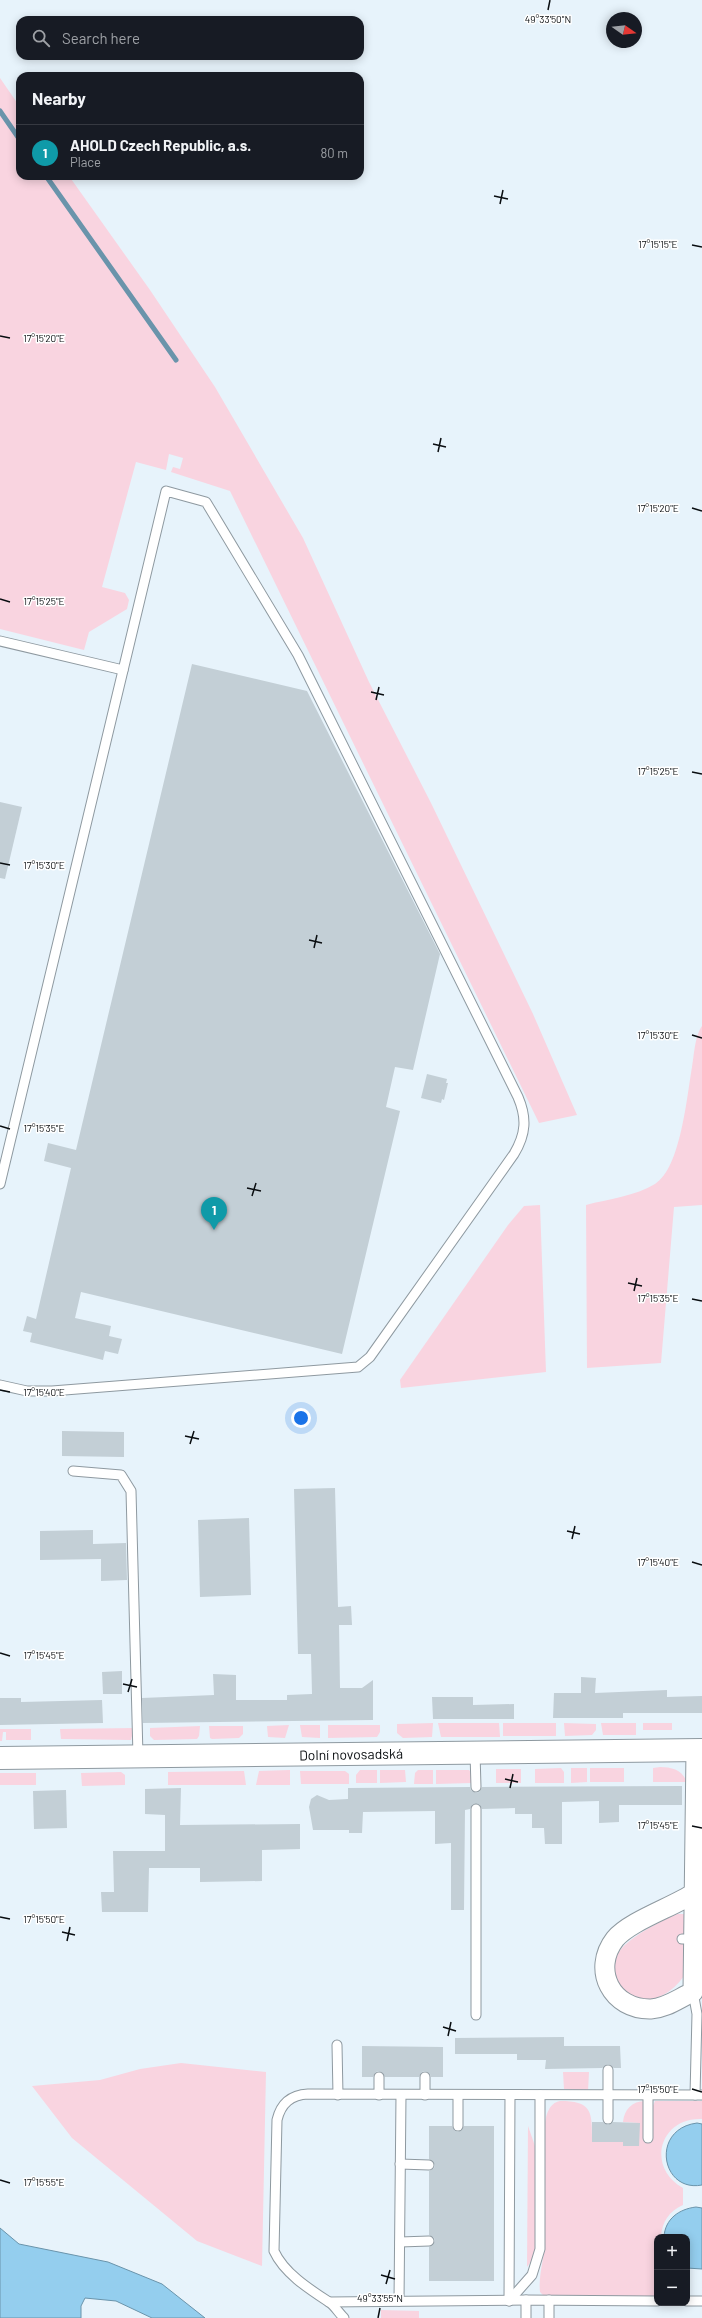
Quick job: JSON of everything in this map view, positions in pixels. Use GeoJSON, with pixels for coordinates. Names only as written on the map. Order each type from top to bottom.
{"type":"FeatureCollection","features":[{"type":"Feature","properties":{"kind":"main road","name":"Dolní novosadská"},"geometry":{"type":"LineString","coordinates":[[0,1758],[699,1750]]}},
{"type":"Feature","properties":{"kind":"street"},"geometry":{"type":"LineString","coordinates":[[694,1894],[621,1933],[611,1946],[606,1969],[607,1980],[614,1994],[624,2003],[640,2008],[660,2007],[693,1992],[688,1939],[694,1894],[699,1750]]}},
{"type":"Feature","properties":{"kind":"lane"},"geometry":{"type":"LineString","coordinates":[[0,1184],[166,491],[206,502],[298,655],[518,1097],[525,1117],[524,1133],[514,1154],[370,1357],[358,1367],[45,1391],[27,1391],[0,1385]]}},
{"type":"Feature","properties":{"kind":"lane"},"geometry":{"type":"LineString","coordinates":[[0,641],[123,670]]}},
{"type":"Feature","properties":{"kind":"lane"},"geometry":{"type":"LineString","coordinates":[[73,1471],[121,1475],[131,1491],[138,1756]]}},
{"type":"Feature","properties":{"kind":"lane"},"geometry":{"type":"LineString","coordinates":[[475,1753],[476,1787]]}},
{"type":"Feature","properties":{"kind":"lane"},"geometry":{"type":"LineString","coordinates":[[476,1809],[476,2015]]}},
{"type":"Feature","properties":{"kind":"lane"},"geometry":{"type":"LineString","coordinates":[[344,2318],[329,2302],[316,2295],[288,2270],[278,2260],[274,2251],[277,2126],[281,2110],[293,2097],[298,2095],[699,2095],[697,2014],[693,1992]]}},
{"type":"Feature","properties":{"kind":"lane"},"geometry":{"type":"LineString","coordinates":[[337,2044],[338,2095]]}},
{"type":"Feature","properties":{"kind":"lane"},"geometry":{"type":"LineString","coordinates":[[608,2070],[608,2119]]}},
{"type":"Feature","properties":{"kind":"lane"},"geometry":{"type":"LineString","coordinates":[[379,2077],[379,2095]]}},
{"type":"Feature","properties":{"kind":"lane"},"geometry":{"type":"LineString","coordinates":[[425,2077],[425,2095]]}},
{"type":"Feature","properties":{"kind":"lane"},"geometry":{"type":"LineString","coordinates":[[399,2301],[401,2095]]}},
{"type":"Feature","properties":{"kind":"lane"},"geometry":{"type":"LineString","coordinates":[[458,2095],[458,2126]]}},
{"type":"Feature","properties":{"kind":"lane"},"geometry":{"type":"LineString","coordinates":[[509,2301],[510,2095]]}},
{"type":"Feature","properties":{"kind":"lane"},"geometry":{"type":"LineString","coordinates":[[509,2301],[532,2276],[540,2249],[540,2095]]}},
{"type":"Feature","properties":{"kind":"lane"},"geometry":{"type":"LineString","coordinates":[[648,2095],[648,2138]]}},
{"type":"Feature","properties":{"kind":"lane"},"geometry":{"type":"LineString","coordinates":[[400,2164],[429,2164]]}},
{"type":"Feature","properties":{"kind":"lane"},"geometry":{"type":"LineString","coordinates":[[400,2242],[429,2241]]}},
{"type":"Feature","properties":{"kind":"lane"},"geometry":{"type":"LineString","coordinates":[[329,2302],[526,2300],[654,2301]]}},
{"type":"Feature","properties":{"kind":"lane"},"geometry":{"type":"LineString","coordinates":[[526,2300],[526,2318]]}},
{"type":"Feature","properties":{"kind":"lane"},"geometry":{"type":"LineString","coordinates":[[549,2300],[549,2318]]}},
{"type":"Feature","properties":{"kind":"lane"},"geometry":{"type":"LineString","coordinates":[[690,2301],[702,2301]]}},
{"type":"Feature","properties":{"kind":"shaded area"},"geometry":{"type":"Polygon","coordinates":[[[0,78],[16,101],[16,180],[72,180],[150,290],[215,387],[303,538],[369,682],[431,803],[533,1014],[577,1115],[539,1123],[230,491],[171,472],[173,467],[180,469],[183,458],[169,454],[166,470],[136,462],[102,587],[125,593],[129,600],[127,609],[89,632],[84,650],[0,629],[0,78]]]}},
{"type":"Feature","properties":{"kind":"shaded area"},"geometry":{"type":"Polygon","coordinates":[[[702,1026],[702,1205],[674,1207],[661,1363],[587,1368],[586,1205],[639,1192],[655,1184],[664,1176],[677,1147],[685,1112],[695,1046],[702,1026]]]}},
{"type":"Feature","properties":{"kind":"shaded area"},"geometry":{"type":"Polygon","coordinates":[[[540,1205],[546,1372],[401,1388],[400,1380],[508,1225],[524,1206],[540,1205]]]}},
{"type":"Feature","properties":{"kind":"shaded area"},"geometry":{"type":"Polygon","coordinates":[[[433,1723],[432,1737],[403,1738],[397,1733],[397,1724],[433,1723]]]}},
{"type":"Feature","properties":{"kind":"shaded area"},"geometry":{"type":"Polygon","coordinates":[[[438,1723],[499,1723],[500,1737],[441,1737],[438,1723]]]}},
{"type":"Feature","properties":{"kind":"shaded area"},"geometry":{"type":"Polygon","coordinates":[[[503,1723],[556,1723],[556,1736],[503,1736],[503,1723]]]}},
{"type":"Feature","properties":{"kind":"shaded area"},"geometry":{"type":"Polygon","coordinates":[[[564,1723],[596,1724],[596,1730],[592,1735],[565,1736],[564,1723]]]}},
{"type":"Feature","properties":{"kind":"shaded area"},"geometry":{"type":"Polygon","coordinates":[[[601,1723],[636,1723],[636,1735],[603,1735],[601,1723]]]}},
{"type":"Feature","properties":{"kind":"shaded area"},"geometry":{"type":"Polygon","coordinates":[[[643,1723],[672,1723],[672,1730],[643,1730],[643,1723]]]}},
{"type":"Feature","properties":{"kind":"shaded area"},"geometry":{"type":"Polygon","coordinates":[[[289,1725],[285,1738],[268,1737],[267,1726],[289,1725]]]}},
{"type":"Feature","properties":{"kind":"shaded area"},"geometry":{"type":"Polygon","coordinates":[[[300,1725],[320,1725],[320,1738],[302,1737],[300,1725]]]}},
{"type":"Feature","properties":{"kind":"shaded area"},"geometry":{"type":"Polygon","coordinates":[[[328,1725],[380,1725],[380,1732],[377,1737],[328,1738],[328,1725]]]}},
{"type":"Feature","properties":{"kind":"shaded area"},"geometry":{"type":"Polygon","coordinates":[[[200,1726],[199,1736],[197,1739],[154,1740],[150,1736],[150,1728],[200,1726]]]}},
{"type":"Feature","properties":{"kind":"shaded area"},"geometry":{"type":"Polygon","coordinates":[[[209,1726],[243,1726],[243,1734],[239,1738],[212,1739],[210,1738],[209,1726]]]}},
{"type":"Feature","properties":{"kind":"shaded area"},"geometry":{"type":"Polygon","coordinates":[[[134,1728],[131,1740],[61,1739],[60,1729],[134,1728]]]}},
{"type":"Feature","properties":{"kind":"shaded area"},"geometry":{"type":"Polygon","coordinates":[[[0,1729],[31,1729],[31,1740],[6,1740],[6,1732],[3,1732],[2,1741],[0,1741],[0,1729]]]}},
{"type":"Feature","properties":{"kind":"shaded area"},"geometry":{"type":"Polygon","coordinates":[[[660,1767],[676,1770],[685,1778],[687,1782],[653,1782],[653,1768],[660,1767]]]}},
{"type":"Feature","properties":{"kind":"shaded area"},"geometry":{"type":"Polygon","coordinates":[[[561,1768],[564,1772],[564,1783],[535,1783],[535,1769],[561,1768]]]}},
{"type":"Feature","properties":{"kind":"shaded area"},"geometry":{"type":"Polygon","coordinates":[[[571,1768],[587,1768],[587,1782],[571,1783],[571,1768]]]}},
{"type":"Feature","properties":{"kind":"shaded area"},"geometry":{"type":"Polygon","coordinates":[[[590,1768],[624,1768],[624,1782],[590,1782],[590,1768]]]}},
{"type":"Feature","properties":{"kind":"shaded area"},"geometry":{"type":"Polygon","coordinates":[[[496,1769],[521,1769],[521,1783],[496,1783],[496,1769]]]}},
{"type":"Feature","properties":{"kind":"shaded area"},"geometry":{"type":"Polygon","coordinates":[[[290,1770],[290,1785],[256,1785],[259,1771],[290,1770]]]}},
{"type":"Feature","properties":{"kind":"shaded area"},"geometry":{"type":"Polygon","coordinates":[[[360,1770],[377,1770],[377,1783],[356,1783],[356,1775],[360,1770]]]}},
{"type":"Feature","properties":{"kind":"shaded area"},"geometry":{"type":"Polygon","coordinates":[[[380,1770],[405,1770],[406,1782],[380,1783],[380,1770]]]}},
{"type":"Feature","properties":{"kind":"shaded area"},"geometry":{"type":"Polygon","coordinates":[[[418,1770],[433,1770],[433,1784],[414,1784],[415,1773],[418,1770]]]}},
{"type":"Feature","properties":{"kind":"shaded area"},"geometry":{"type":"Polygon","coordinates":[[[436,1770],[469,1770],[472,1773],[472,1783],[436,1784],[436,1770]]]}},
{"type":"Feature","properties":{"kind":"shaded area"},"geometry":{"type":"Polygon","coordinates":[[[244,1771],[246,1785],[168,1785],[168,1772],[244,1771]]]}},
{"type":"Feature","properties":{"kind":"shaded area"},"geometry":{"type":"Polygon","coordinates":[[[300,1771],[345,1771],[349,1774],[349,1784],[301,1784],[300,1771]]]}},
{"type":"Feature","properties":{"kind":"shaded area"},"geometry":{"type":"Polygon","coordinates":[[[121,1772],[125,1775],[125,1785],[82,1786],[81,1773],[121,1772]]]}},
{"type":"Feature","properties":{"kind":"shaded area"},"geometry":{"type":"Polygon","coordinates":[[[0,1773],[36,1773],[36,1785],[0,1785],[0,1773]]]}},
{"type":"Feature","properties":{"kind":"shaded area"},"geometry":{"type":"Polygon","coordinates":[[[677,1914],[684,1914],[687,1917],[684,1976],[670,1991],[655,1998],[641,2000],[629,1996],[620,1988],[614,1977],[614,1965],[619,1952],[638,1935],[654,1925],[677,1914]]]}},
{"type":"Feature","properties":{"kind":"shaded area"},"geometry":{"type":"Polygon","coordinates":[[[181,2063],[266,2072],[262,2266],[197,2241],[72,2138],[32,2086],[100,2080],[140,2069],[181,2063]]]}},
{"type":"Feature","properties":{"kind":"shaded area"},"geometry":{"type":"Polygon","coordinates":[[[563,2072],[589,2072],[588,2091],[564,2089],[563,2072]]]}},
{"type":"Feature","properties":{"kind":"shaded area"},"geometry":{"type":"Polygon","coordinates":[[[640,2101],[645,2101],[652,2108],[655,2101],[702,2101],[702,2119],[687,2121],[676,2126],[667,2135],[662,2145],[661,2157],[664,2168],[671,2179],[683,2188],[683,2205],[674,2210],[667,2218],[662,2234],[654,2234],[654,2296],[556,2296],[543,2295],[540,2292],[540,2279],[545,2239],[545,2124],[547,2113],[556,2102],[579,2103],[585,2106],[591,2116],[592,2142],[623,2142],[623,2146],[639,2146],[639,2123],[623,2122],[627,2110],[633,2104],[640,2101]]]}},
{"type":"Feature","properties":{"kind":"shaded area"},"geometry":{"type":"Polygon","coordinates":[[[528,2126],[535,2146],[535,2250],[534,2257],[527,2267],[528,2126]]]}},
{"type":"Feature","properties":{"kind":"shaded area"},"geometry":{"type":"Polygon","coordinates":[[[381,2310],[419,2311],[419,2318],[381,2318],[381,2310]]]}},
{"type":"Feature","properties":{"kind":"water"},"geometry":{"type":"Polygon","coordinates":[[[697,2123],[702,2124],[702,2185],[688,2185],[677,2180],[670,2170],[666,2159],[667,2147],[672,2136],[682,2128],[697,2123]]]}},
{"type":"Feature","properties":{"kind":"water"},"geometry":{"type":"Polygon","coordinates":[[[690,2208],[702,2208],[702,2269],[690,2268],[690,2234],[664,2234],[670,2220],[684,2210],[690,2208]]]}},
{"type":"Feature","properties":{"kind":"water"},"geometry":{"type":"Polygon","coordinates":[[[0,2228],[19,2244],[108,2262],[162,2284],[205,2318],[152,2318],[116,2301],[85,2298],[81,2306],[81,2318],[0,2318],[0,2228]]]}},
{"type":"Feature","properties":{"kind":"building"},"geometry":{"type":"Polygon","coordinates":[[[192,664],[307,691],[440,954],[413,1070],[395,1067],[386,1107],[400,1111],[342,1354],[81,1292],[75,1318],[111,1326],[109,1336],[122,1339],[118,1354],[105,1351],[103,1360],[30,1342],[32,1333],[23,1331],[27,1316],[36,1319],[71,1168],[44,1161],[48,1143],[76,1150],[192,664]]]}},
{"type":"Feature","properties":{"kind":"building"},"geometry":{"type":"Polygon","coordinates":[[[0,802],[22,807],[5,879],[0,878],[0,802]]]}},
{"type":"Feature","properties":{"kind":"building"},"geometry":{"type":"Polygon","coordinates":[[[427,1074],[447,1079],[446,1083],[448,1083],[444,1100],[442,1099],[441,1103],[421,1098],[427,1074]]]}},
{"type":"Feature","properties":{"kind":"building"},"geometry":{"type":"Polygon","coordinates":[[[62,1431],[124,1432],[124,1457],[62,1456],[62,1431]]]}},
{"type":"Feature","properties":{"kind":"building"},"geometry":{"type":"Polygon","coordinates":[[[335,1488],[338,1607],[351,1606],[352,1625],[339,1625],[340,1688],[362,1688],[373,1680],[373,1720],[143,1723],[142,1698],[214,1695],[213,1674],[236,1675],[236,1700],[287,1700],[287,1695],[312,1694],[311,1654],[298,1654],[294,1489],[335,1488]]]}},
{"type":"Feature","properties":{"kind":"building"},"geometry":{"type":"Polygon","coordinates":[[[249,1518],[251,1595],[200,1597],[198,1520],[249,1518]]]}},
{"type":"Feature","properties":{"kind":"building"},"geometry":{"type":"Polygon","coordinates":[[[93,1530],[93,1544],[126,1543],[127,1580],[101,1581],[101,1559],[40,1560],[40,1531],[93,1530]]]}},
{"type":"Feature","properties":{"kind":"building"},"geometry":{"type":"Polygon","coordinates":[[[122,1671],[122,1694],[103,1694],[102,1672],[122,1671]]]}},
{"type":"Feature","properties":{"kind":"building"},"geometry":{"type":"Polygon","coordinates":[[[581,1677],[596,1678],[595,1693],[667,1690],[667,1697],[702,1696],[702,1713],[623,1713],[623,1718],[553,1718],[554,1693],[581,1693],[581,1677]]]}},
{"type":"Feature","properties":{"kind":"building"},"geometry":{"type":"Polygon","coordinates":[[[432,1697],[473,1697],[473,1705],[514,1704],[514,1719],[433,1719],[432,1697]]]}},
{"type":"Feature","properties":{"kind":"building"},"geometry":{"type":"Polygon","coordinates":[[[0,1698],[21,1698],[21,1702],[102,1700],[103,1723],[0,1725],[0,1698]]]}},
{"type":"Feature","properties":{"kind":"building"},"geometry":{"type":"Polygon","coordinates":[[[682,1786],[682,1805],[619,1805],[619,1822],[599,1823],[599,1801],[562,1802],[562,1844],[545,1844],[544,1828],[532,1828],[532,1814],[515,1814],[515,1808],[482,1809],[479,1804],[473,1804],[470,1809],[465,1810],[464,1910],[451,1910],[451,1843],[435,1844],[435,1811],[363,1812],[362,1833],[349,1833],[349,1830],[313,1830],[309,1807],[311,1799],[317,1795],[329,1800],[348,1799],[348,1788],[470,1787],[471,1790],[476,1793],[479,1792],[482,1787],[682,1786]]]}},
{"type":"Feature","properties":{"kind":"building"},"geometry":{"type":"Polygon","coordinates":[[[181,1788],[180,1825],[300,1824],[300,1849],[262,1850],[262,1881],[200,1882],[200,1868],[149,1868],[148,1912],[102,1912],[101,1892],[114,1892],[113,1851],[165,1851],[165,1815],[145,1814],[145,1789],[181,1788]]]}},
{"type":"Feature","properties":{"kind":"building"},"geometry":{"type":"Polygon","coordinates":[[[66,1790],[67,1828],[34,1829],[33,1791],[66,1790]]]}},
{"type":"Feature","properties":{"kind":"building"},"geometry":{"type":"Polygon","coordinates":[[[564,2037],[564,2046],[620,2046],[621,2068],[614,2068],[608,2064],[602,2068],[545,2069],[546,2060],[517,2060],[517,2054],[455,2054],[455,2038],[564,2037]]]}},
{"type":"Feature","properties":{"kind":"building"},"geometry":{"type":"Polygon","coordinates":[[[362,2046],[443,2047],[443,2077],[431,2077],[430,2074],[425,2071],[422,2072],[419,2077],[385,2077],[379,2071],[376,2072],[373,2077],[362,2077],[362,2046]]]}},
{"type":"Feature","properties":{"kind":"building"},"geometry":{"type":"Polygon","coordinates":[[[592,2122],[603,2122],[608,2125],[613,2122],[640,2123],[639,2146],[623,2146],[623,2142],[592,2142],[592,2122]]]}},
{"type":"Feature","properties":{"kind":"building"},"geometry":{"type":"Polygon","coordinates":[[[429,2126],[452,2126],[455,2131],[458,2132],[464,2126],[494,2126],[494,2281],[429,2281],[429,2247],[435,2241],[434,2238],[429,2235],[429,2171],[434,2168],[435,2165],[429,2159],[429,2126]]]}},
{"type":"Feature","properties":{"kind":"waterway"},"geometry":{"type":"LineString","coordinates":[[0,111],[16,134]]}},
{"type":"Feature","properties":{"kind":"waterway"},"geometry":{"type":"LineString","coordinates":[[49,180],[176,360]]}},
{"type":"Feature","properties":{"kind":"place","name":"AHOLD Czech Republic, a.s."},"geometry":{"type":"Point","coordinates":[214,1230]}}]}
